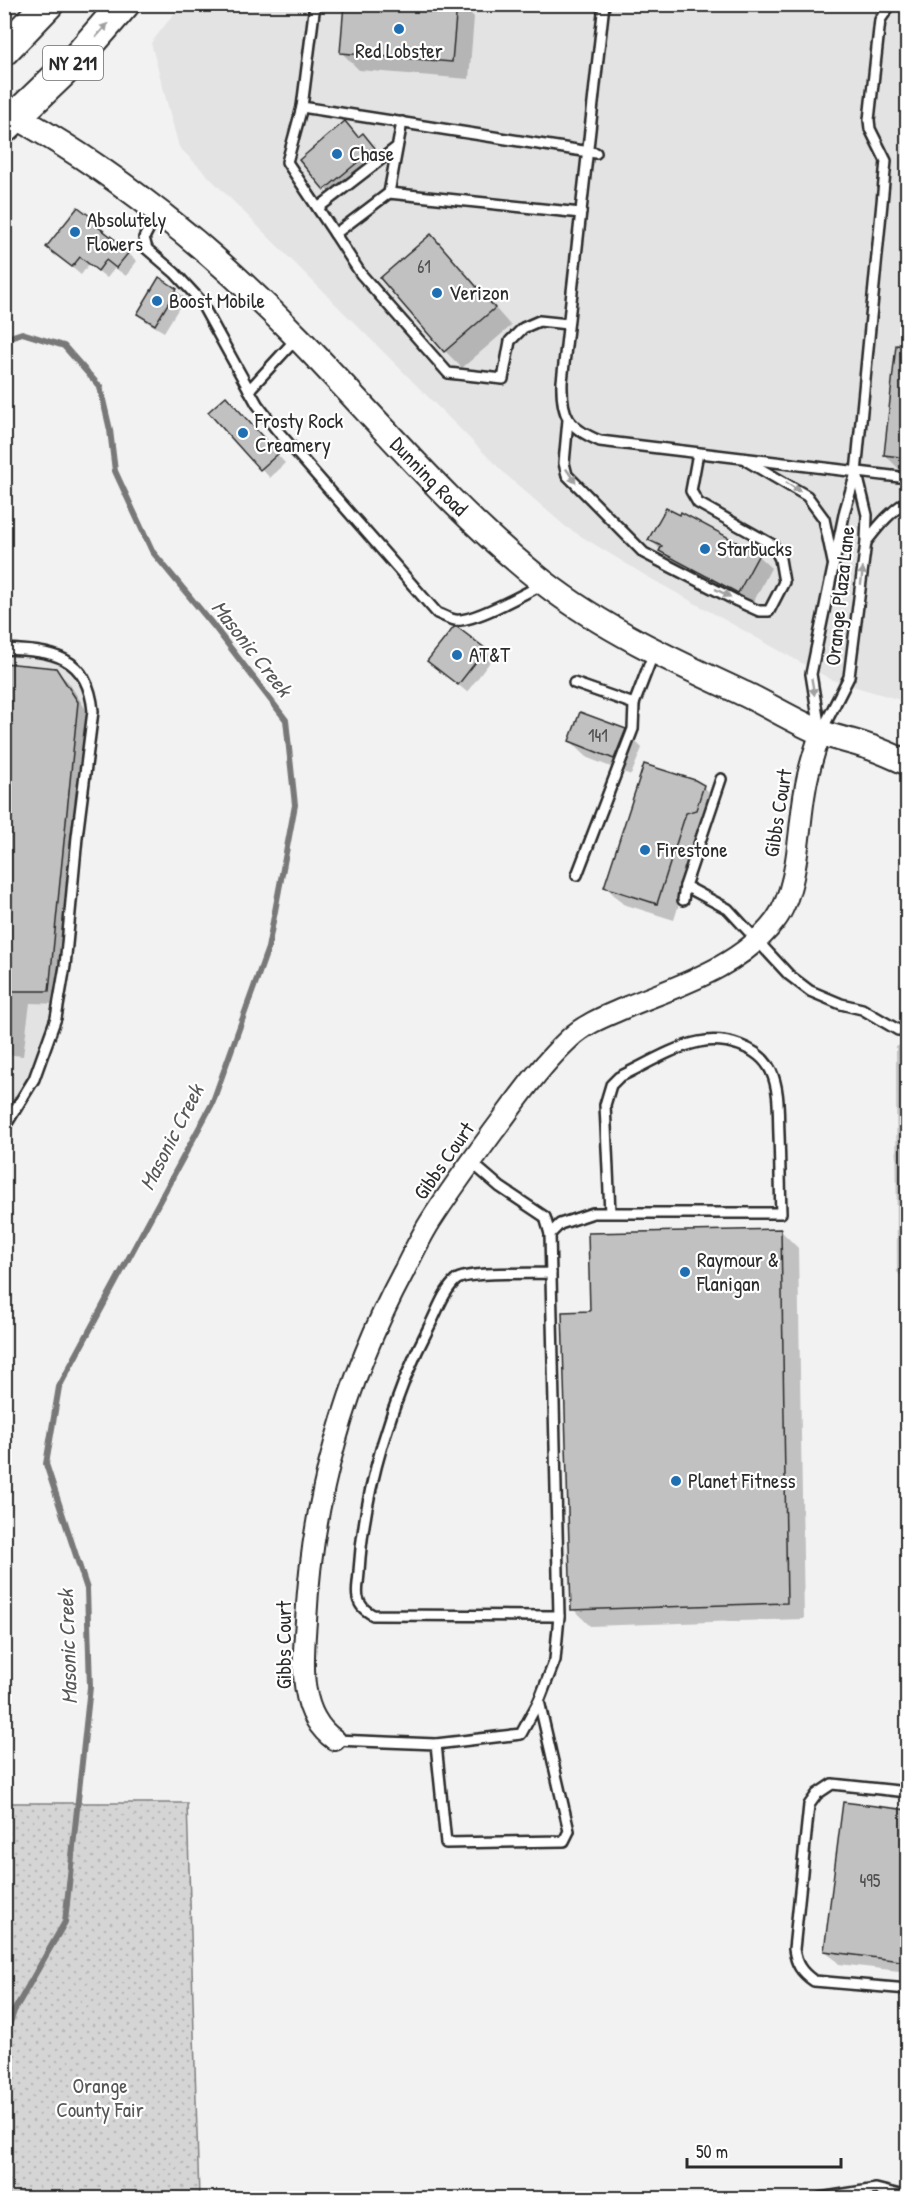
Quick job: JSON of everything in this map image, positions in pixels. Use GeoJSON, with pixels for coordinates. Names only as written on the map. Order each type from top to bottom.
{"type":"FeatureCollection","features":[{"type":"Feature","properties":{"kind":"main road","name":"NY 211"},"geometry":{"type":"LineString","coordinates":[[4,50],[48,4]]}},
{"type":"Feature","properties":{"kind":"main road","name":"NY 211"},"geometry":{"type":"LineString","coordinates":[[9,118],[78,57],[124,4]]}},
{"type":"Feature","properties":{"kind":"street","name":"Dunning Road"},"geometry":{"type":"LineString","coordinates":[[9,118],[70,149],[157,212],[214,258],[298,338],[435,483],[512,556],[545,583],[594,616],[655,650],[821,732],[869,747],[908,763]]}},
{"type":"Feature","properties":{"kind":"street","name":"Gibbs Court"},"geometry":{"type":"LineString","coordinates":[[335,1740],[316,1722],[308,1702],[304,1678],[307,1594],[313,1538],[338,1429],[382,1313],[428,1225],[471,1162],[545,1062],[574,1034],[597,1019],[682,984],[739,957],[776,921],[786,901],[793,877],[805,789],[821,732]]}},
{"type":"Feature","properties":{"kind":"lane"},"geometry":{"type":"LineString","coordinates":[[315,4],[302,107],[287,162],[361,274],[448,373],[503,379],[510,341],[523,328],[539,321],[568,324]]}},
{"type":"Feature","properties":{"kind":"lane"},"geometry":{"type":"LineString","coordinates":[[604,4],[592,153],[581,213],[561,400],[568,420],[584,435],[600,441],[908,478]]}},
{"type":"Feature","properties":{"kind":"lane"},"geometry":{"type":"LineString","coordinates":[[821,732],[811,674],[845,510],[856,473],[885,188],[885,161],[870,129],[869,120],[880,20],[891,4]]}},
{"type":"Feature","properties":{"kind":"lane"},"geometry":{"type":"LineString","coordinates":[[302,107],[592,153]]}},
{"type":"Feature","properties":{"kind":"lane"},"geometry":{"type":"LineString","coordinates":[[335,234],[389,193],[402,122]]}},
{"type":"Feature","properties":{"kind":"lane"},"geometry":{"type":"LineString","coordinates":[[318,208],[397,147]]}},
{"type":"Feature","properties":{"kind":"lane"},"geometry":{"type":"LineString","coordinates":[[389,193],[581,213]]}},
{"type":"Feature","properties":{"kind":"lane"},"geometry":{"type":"LineString","coordinates":[[157,212],[144,238],[147,249],[175,273],[199,299],[249,390],[276,429],[437,613],[456,620],[474,616],[506,604],[545,583]]}},
{"type":"Feature","properties":{"kind":"lane"},"geometry":{"type":"LineString","coordinates":[[249,390],[298,338]]}},
{"type":"Feature","properties":{"kind":"lane"},"geometry":{"type":"LineString","coordinates":[[568,420],[564,463],[567,475],[644,553],[759,611],[769,611],[784,582],[780,559],[773,545],[698,502],[691,491],[698,453]]}},
{"type":"Feature","properties":{"kind":"lane"},"geometry":{"type":"LineString","coordinates":[[742,458],[807,496],[824,519],[834,568]]}},
{"type":"Feature","properties":{"kind":"lane","name":"Orange Plaza Lane"},"geometry":{"type":"LineString","coordinates":[[821,732],[849,678],[866,542],[867,515],[856,473]]}},
{"type":"Feature","properties":{"kind":"lane"},"geometry":{"type":"LineString","coordinates":[[866,542],[878,526],[899,506],[908,501]]}},
{"type":"Feature","properties":{"kind":"lane"},"geometry":{"type":"LineString","coordinates":[[4,649],[40,650],[58,655],[69,662],[79,671],[87,684],[92,698],[93,711],[77,837],[65,966],[56,1018],[34,1079],[4,1128]]}},
{"type":"Feature","properties":{"kind":"lane"},"geometry":{"type":"LineString","coordinates":[[577,875],[633,729],[634,704],[655,650]]}},
{"type":"Feature","properties":{"kind":"lane"},"geometry":{"type":"LineString","coordinates":[[574,683],[634,704]]}},
{"type":"Feature","properties":{"kind":"lane"},"geometry":{"type":"LineString","coordinates":[[682,900],[721,779]]}},
{"type":"Feature","properties":{"kind":"lane"},"geometry":{"type":"LineString","coordinates":[[685,886],[728,909],[789,975],[810,991],[841,1004],[862,1009],[898,1030],[908,1030]]}},
{"type":"Feature","properties":{"kind":"lane"},"geometry":{"type":"LineString","coordinates":[[550,1234],[560,1224],[592,1213],[610,1213],[781,1213],[777,1094],[771,1070],[759,1057],[738,1044],[719,1040],[700,1041],[619,1077],[611,1085],[605,1105],[610,1213]]}},
{"type":"Feature","properties":{"kind":"lane"},"geometry":{"type":"LineString","coordinates":[[335,1740],[436,1744],[521,1734],[555,1660],[559,1616],[550,1234],[545,1217],[500,1187],[471,1162]]}},
{"type":"Feature","properties":{"kind":"lane"},"geometry":{"type":"LineString","coordinates":[[551,1273],[471,1275],[458,1278],[448,1290],[414,1355],[394,1406],[378,1461],[368,1510],[361,1549],[358,1598],[363,1608],[373,1615],[559,1616]]}},
{"type":"Feature","properties":{"kind":"lane"},"geometry":{"type":"LineString","coordinates":[[436,1744],[446,1843],[564,1841],[569,1831],[538,1701]]}},
{"type":"Feature","properties":{"kind":"lane"},"geometry":{"type":"LineString","coordinates":[[908,1792],[832,1784],[817,1794],[809,1805],[794,1949],[796,1963],[805,1975],[814,1981],[908,1989]]}},
{"type":"Feature","properties":{"kind":"lane"},"geometry":{"type":"LineString","coordinates":[[820,2199],[876,2189],[908,2197]]}},
{"type":"Feature","properties":{"kind":"shaded area"},"geometry":{"type":"Polygon","coordinates":[[[181,5],[907,5],[907,702],[832,680],[648,577],[566,527],[505,474],[179,147],[151,43],[181,5]]]}},
{"type":"Feature","properties":{"kind":"shaded area"},"geometry":{"type":"Polygon","coordinates":[[[5,649],[69,662],[92,697],[56,1018],[34,1079],[5,1128],[5,649]]]}},
{"type":"Feature","properties":{"kind":"green space","name":"Orange County Fair"},"geometry":{"type":"Polygon","coordinates":[[[5,1803],[187,1803],[199,2198],[49,2198],[21,2195],[19,2198],[5,2198],[5,1803]]]}},
{"type":"Feature","properties":{"kind":"building","name":"Red Lobster"},"geometry":{"type":"Polygon","coordinates":[[[344,4],[457,4],[452,62],[340,53],[344,4]]]}},
{"type":"Feature","properties":{"kind":"building","name":"Chase"},"geometry":{"type":"Polygon","coordinates":[[[345,121],[358,137],[363,133],[375,148],[324,190],[299,160],[345,121]]]}},
{"type":"Feature","properties":{"kind":"building"},"geometry":{"type":"Polygon","coordinates":[[[78,207],[99,223],[97,226],[130,251],[116,268],[106,260],[98,271],[80,257],[72,267],[46,247],[78,207]]]}},
{"type":"Feature","properties":{"kind":"building","name":"Verizon"},"geometry":{"type":"Polygon","coordinates":[[[431,234],[495,308],[444,352],[380,278],[431,234]]]}},
{"type":"Feature","properties":{"kind":"building","name":"Boost Mobile"},"geometry":{"type":"Polygon","coordinates":[[[159,277],[177,289],[155,325],[137,314],[159,277]]]}},
{"type":"Feature","properties":{"kind":"building"},"geometry":{"type":"Polygon","coordinates":[[[896,345],[908,346],[908,458],[884,455],[896,345]]]}},
{"type":"Feature","properties":{"kind":"building","name":"Frosty Rock Creamery"},"geometry":{"type":"Polygon","coordinates":[[[226,396],[278,454],[260,470],[208,412],[226,396]]]}},
{"type":"Feature","properties":{"kind":"building","name":"Starbucks"},"geometry":{"type":"Polygon","coordinates":[[[666,508],[680,515],[681,512],[759,554],[738,593],[659,551],[662,546],[648,540],[666,508]]]}},
{"type":"Feature","properties":{"kind":"building","name":"AT&T"},"geometry":{"type":"Polygon","coordinates":[[[454,627],[486,649],[458,685],[427,661],[454,627]]]}},
{"type":"Feature","properties":{"kind":"building"},"geometry":{"type":"Polygon","coordinates":[[[4,663],[56,668],[78,702],[49,991],[4,991],[4,663]]]}},
{"type":"Feature","properties":{"kind":"building"},"geometry":{"type":"Polygon","coordinates":[[[580,712],[626,729],[614,759],[569,741],[580,712]]]}},
{"type":"Feature","properties":{"kind":"building","name":"Firestone"},"geometry":{"type":"Polygon","coordinates":[[[644,764],[704,785],[696,810],[686,813],[657,904],[604,887],[644,764]]]}},
{"type":"Feature","properties":{"kind":"building","name":"Planet Fitness"},"geometry":{"type":"Polygon","coordinates":[[[781,1229],[787,1603],[571,1610],[562,1312],[590,1311],[588,1233],[781,1229]]]}},
{"type":"Feature","properties":{"kind":"building"},"geometry":{"type":"Polygon","coordinates":[[[843,1802],[908,1810],[908,1962],[824,1951],[843,1802]]]}},
{"type":"Feature","properties":{"kind":"waterway","name":"Masonic Creek"},"geometry":{"type":"LineString","coordinates":[[4,339],[22,333],[64,346],[100,387],[110,430],[115,471],[152,551],[213,625],[286,720],[295,805],[268,948],[212,1104],[59,1387],[46,1464],[87,1589],[90,1687],[65,1922],[14,2011],[4,2040]]}},
{"type":"Feature","properties":{"kind":"place","name":"Red Lobster"},"geometry":{"type":"Point","coordinates":[399,29]}},
{"type":"Feature","properties":{"kind":"place","name":"Chase"},"geometry":{"type":"Point","coordinates":[337,154]}},
{"type":"Feature","properties":{"kind":"place","name":"Absolutely Flowers"},"geometry":{"type":"Point","coordinates":[75,232]}},
{"type":"Feature","properties":{"kind":"place","name":"Verizon"},"geometry":{"type":"Point","coordinates":[437,293]}},
{"type":"Feature","properties":{"kind":"place","name":"Boost Mobile"},"geometry":{"type":"Point","coordinates":[157,301]}},
{"type":"Feature","properties":{"kind":"place","name":"Frosty Rock Creamery"},"geometry":{"type":"Point","coordinates":[243,433]}},
{"type":"Feature","properties":{"kind":"place","name":"Starbucks"},"geometry":{"type":"Point","coordinates":[705,549]}},
{"type":"Feature","properties":{"kind":"place","name":"AT&T"},"geometry":{"type":"Point","coordinates":[457,655]}},
{"type":"Feature","properties":{"kind":"place","name":"Firestone"},"geometry":{"type":"Point","coordinates":[645,850]}},
{"type":"Feature","properties":{"kind":"place","name":"Raymour & Flanigan"},"geometry":{"type":"Point","coordinates":[685,1272]}},
{"type":"Feature","properties":{"kind":"place","name":"Planet Fitness"},"geometry":{"type":"Point","coordinates":[676,1481]}}]}
